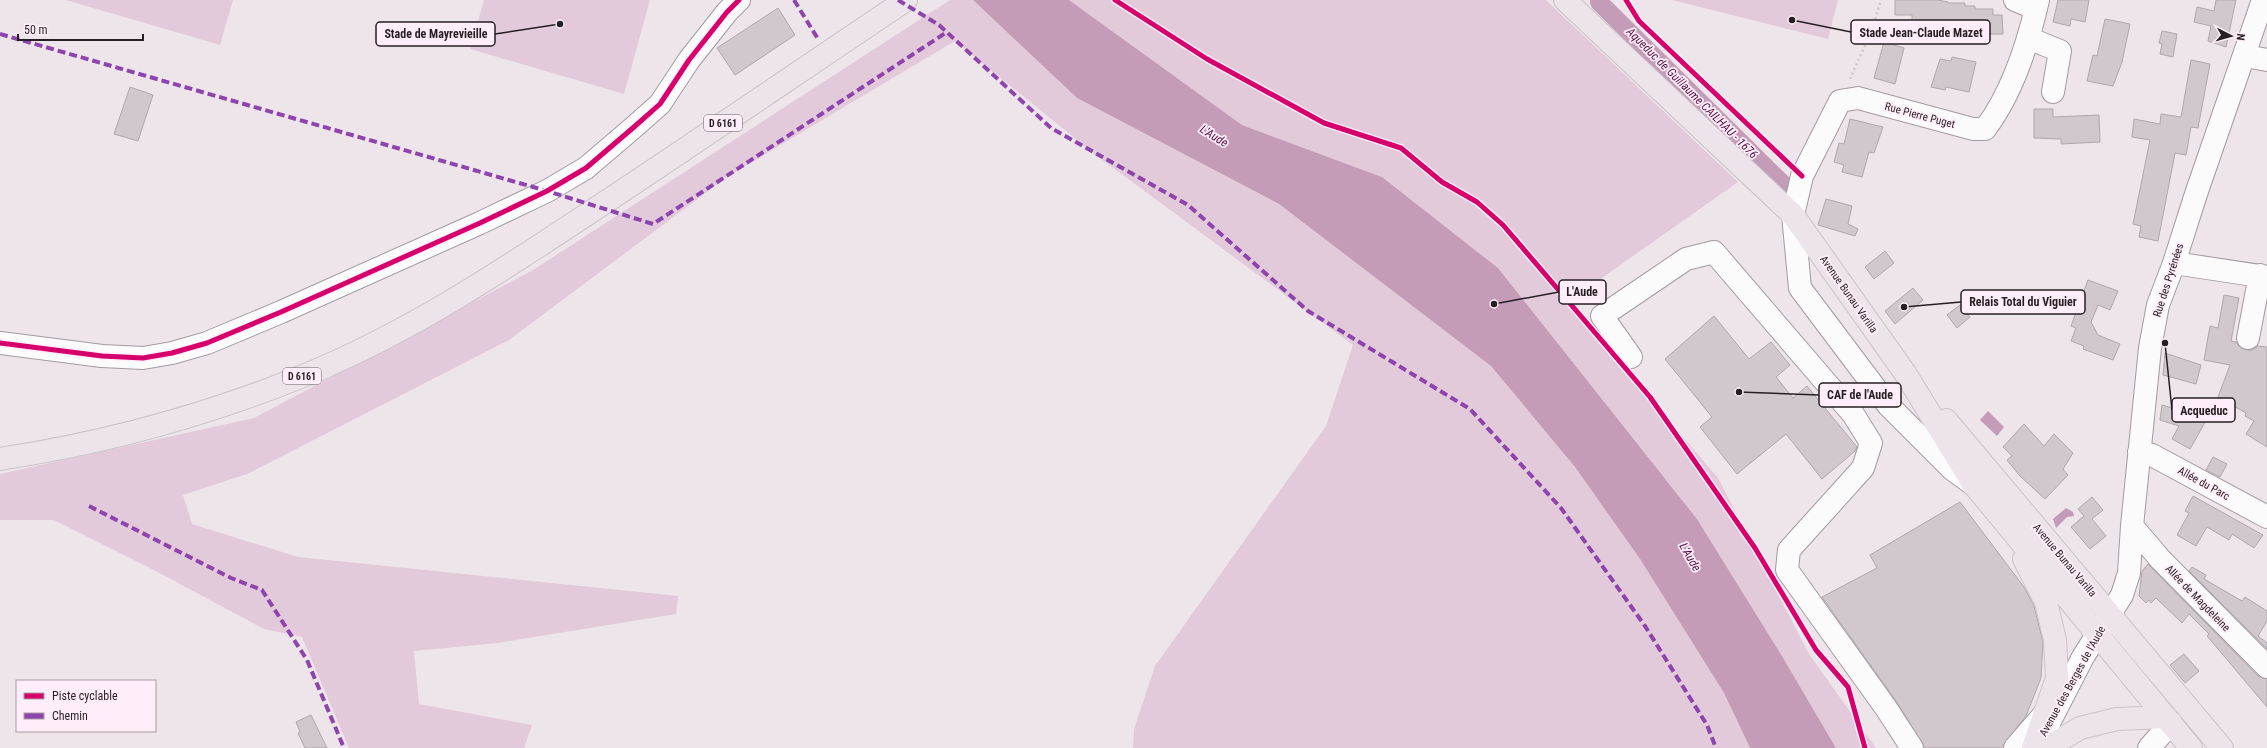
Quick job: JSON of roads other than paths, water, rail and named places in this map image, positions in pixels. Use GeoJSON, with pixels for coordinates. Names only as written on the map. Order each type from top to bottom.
{"type":"FeatureCollection","features":[{"type":"Feature","properties":{"kind":"main road","name":"D 6161"},"geometry":{"type":"LineString","coordinates":[[0,459],[53,451],[143,430],[205,412],[305,375],[370,345],[449,304],[610,199],[906,0]]}},
{"type":"Feature","properties":{"kind":"main road","name":"Avenue Bunau Varilla"},"geometry":{"type":"LineString","coordinates":[[1565,0],[1793,215],[1905,373],[1974,485],[2005,525],[2192,748]]}},
{"type":"Feature","properties":{"kind":"main road","name":"Avenue Bunau Varilla"},"geometry":{"type":"LineString","coordinates":[[1905,373],[1993,473],[2222,748]]}},
{"type":"Feature","properties":{"kind":"main road"},"geometry":{"type":"LineString","coordinates":[[2005,525],[2046,602],[2052,622],[2057,678],[2034,748]]}},
{"type":"Feature","properties":{"kind":"main road"},"geometry":{"type":"LineString","coordinates":[[2048,748],[2080,728],[2118,719],[2169,720]]}},
{"type":"Feature","properties":{"kind":"street"},"geometry":{"type":"LineString","coordinates":[[0,343],[102,356],[143,358],[172,352],[207,343],[281,312],[480,223],[547,191],[586,168],[634,127],[660,104],[689,60],[727,12],[739,0]]}},
{"type":"Feature","properties":{"kind":"street"},"geometry":{"type":"LineString","coordinates":[[2014,0],[2037,4]]}},
{"type":"Feature","properties":{"kind":"street","name":"Rue des Pyrénées"},"geometry":{"type":"LineString","coordinates":[[2110,615],[2122,594],[2130,573],[2132,526],[2139,452],[2158,305],[2174,263],[2196,194],[2245,56],[2263,0]]}},
{"type":"Feature","properties":{"kind":"street","name":"Rue Pierre Puget"},"geometry":{"type":"LineString","coordinates":[[1793,215],[1802,176],[1840,101],[1858,98],[1973,129],[1985,128],[1998,109],[2022,57],[2037,4]]}},
{"type":"Feature","properties":{"kind":"street"},"geometry":{"type":"LineString","coordinates":[[2028,38],[2060,51],[2053,92]]}},
{"type":"Feature","properties":{"kind":"street"},"geometry":{"type":"LineString","coordinates":[[2245,56],[2267,60]]}},
{"type":"Feature","properties":{"kind":"street"},"geometry":{"type":"LineString","coordinates":[[1793,215],[1800,288],[1888,405],[1952,468],[1974,485]]}},
{"type":"Feature","properties":{"kind":"street"},"geometry":{"type":"LineString","coordinates":[[1631,357],[1602,316],[1686,259],[1714,252],[1853,414],[1871,443],[1863,468],[1789,550],[1787,570],[1886,708],[1912,748]]}},
{"type":"Feature","properties":{"kind":"street"},"geometry":{"type":"LineString","coordinates":[[2174,263],[2264,276],[2248,338]]}},
{"type":"Feature","properties":{"kind":"street","name":"Allée du Parc"},"geometry":{"type":"LineString","coordinates":[[2139,452],[2152,455],[2267,517]]}},
{"type":"Feature","properties":{"kind":"street","name":"Allée de Magdeleine"},"geometry":{"type":"LineString","coordinates":[[2132,526],[2161,560],[2267,667]]}},
{"type":"Feature","properties":{"kind":"street","name":"Avenue des Berges de l'Aude"},"geometry":{"type":"LineString","coordinates":[[2034,748],[2097,633],[2110,615]]}},
{"type":"Feature","properties":{"kind":"street"},"geometry":{"type":"LineString","coordinates":[[2015,748],[2045,713]]}},
{"type":"Feature","properties":{"kind":"street"},"geometry":{"type":"LineString","coordinates":[[2149,748],[2169,720]]}},
{"type":"Feature","properties":{"kind":"water"},"geometry":{"type":"Polygon","coordinates":[[[973,0],[1069,0],[1242,125],[1382,177],[1498,268],[1697,519],[1782,656],[1836,748],[1750,748],[1724,693],[1640,559],[1575,467],[1491,366],[1279,204],[1077,98],[973,0]]]}},
{"type":"Feature","properties":{"kind":"water"},"geometry":{"type":"Polygon","coordinates":[[[1988,411],[2004,427],[1997,436],[1980,420],[1988,411]]]}},
{"type":"Feature","properties":{"kind":"water"},"geometry":{"type":"Polygon","coordinates":[[[2066,508],[2073,512],[2074,516],[2067,517],[2056,528],[2053,519],[2066,508]]]}},
{"type":"Feature","properties":{"kind":"waterway","name":"Aqueduc de Guillaume CAILHAU - 1676"},"geometry":{"type":"LineString","coordinates":[[1599,2],[1784,185]]}},
{"type":"Feature","properties":{"kind":"place","name":"Stade Jean-Claude Mazet"},"geometry":{"type":"Point","coordinates":[1792,20]}},
{"type":"Feature","properties":{"kind":"place","name":"Stade de Mayrevieille"},"geometry":{"type":"Point","coordinates":[560,24]}},
{"type":"Feature","properties":{"kind":"place","name":"L'Aude"},"geometry":{"type":"Point","coordinates":[1494,304]}},
{"type":"Feature","properties":{"kind":"place","name":"Relais Total du Viguier"},"geometry":{"type":"Point","coordinates":[1904,307]}},
{"type":"Feature","properties":{"kind":"place","name":"Acqueduc"},"geometry":{"type":"Point","coordinates":[2165,343]}},
{"type":"Feature","properties":{"kind":"place","name":"CAF de l'Aude"},"geometry":{"type":"Point","coordinates":[1739,392]}}]}
